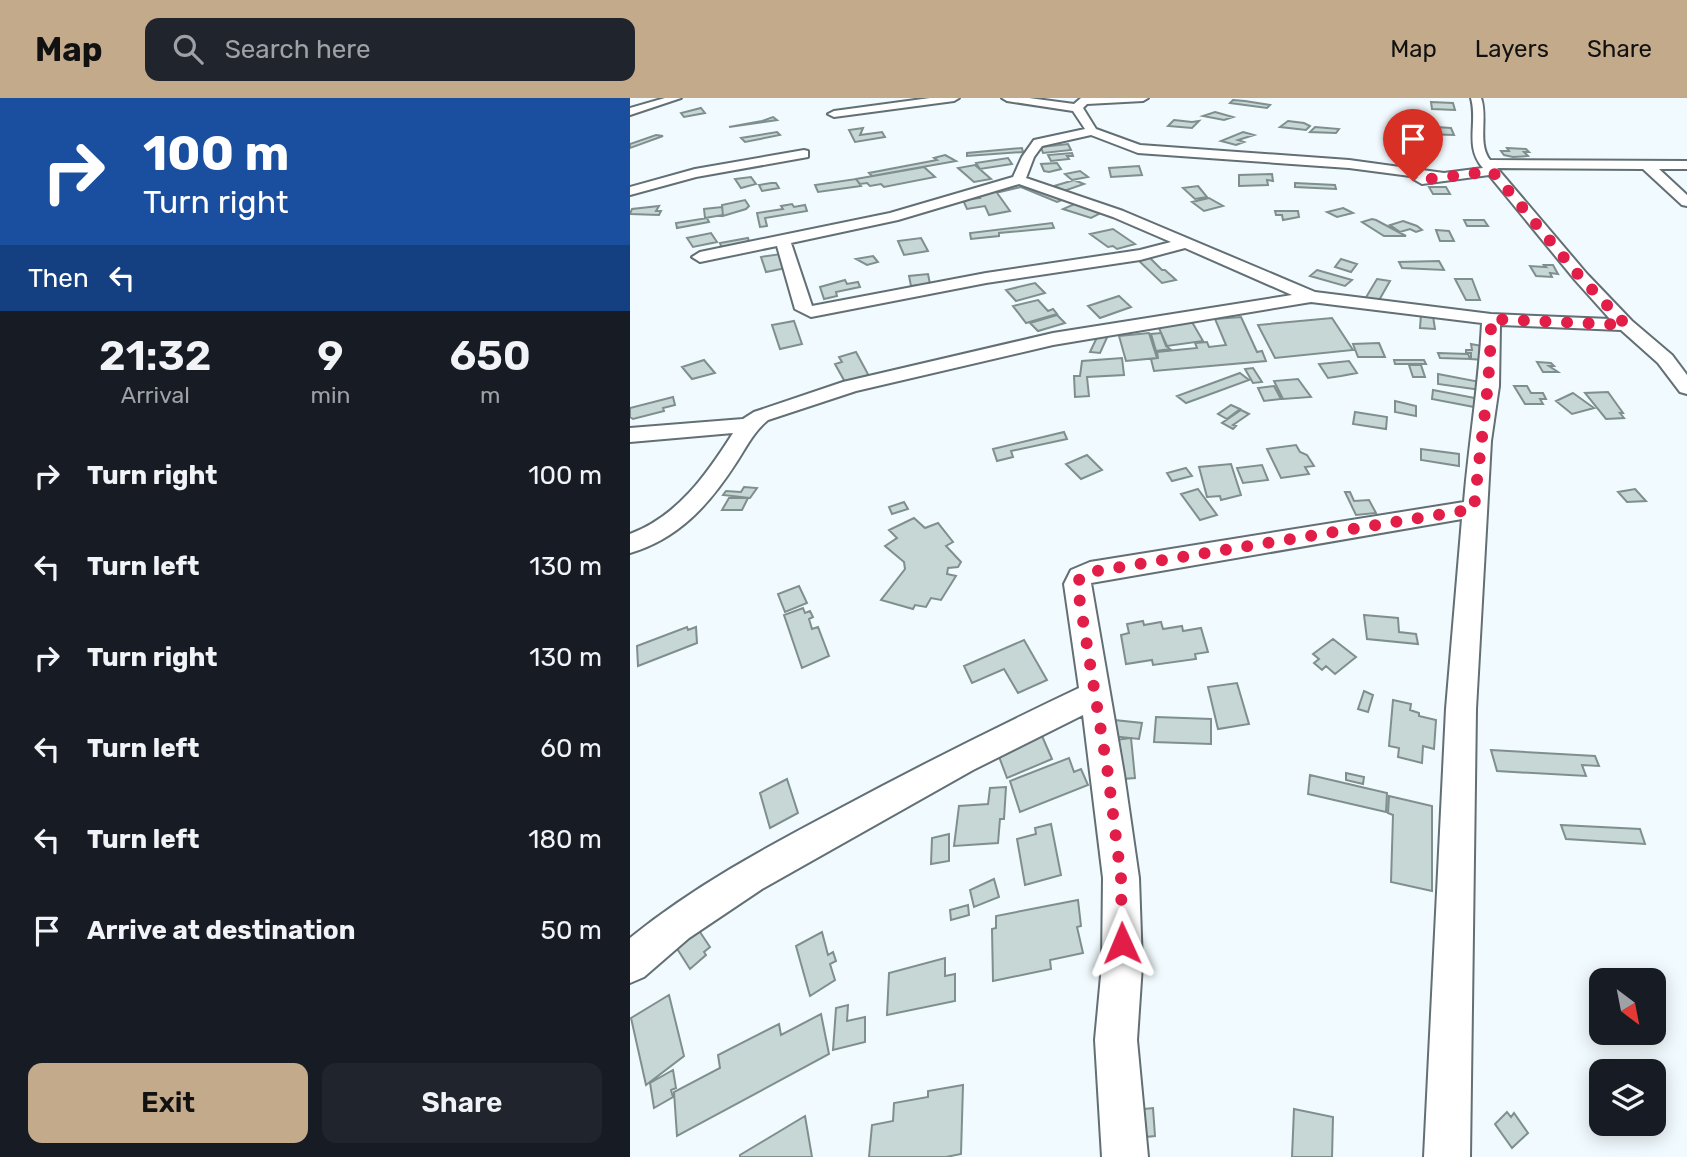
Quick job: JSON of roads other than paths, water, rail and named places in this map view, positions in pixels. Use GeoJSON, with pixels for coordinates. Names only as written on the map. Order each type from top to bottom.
{"type":"FeatureCollection","features":[{"type":"Feature","properties":{"kind":"street"},"geometry":{"type":"LineString","coordinates":[[630,113],[676,98]]}},
{"type":"Feature","properties":{"kind":"street"},"geometry":{"type":"LineString","coordinates":[[834,114],[954,98]]}},
{"type":"Feature","properties":{"kind":"street"},"geometry":{"type":"LineString","coordinates":[[1007,98],[1082,102],[1143,98]]}},
{"type":"Feature","properties":{"kind":"street"},"geometry":{"type":"LineString","coordinates":[[1476,98],[1482,123],[1478,152],[1581,278],[1626,325],[1665,359],[1687,388]]}},
{"type":"Feature","properties":{"kind":"street"},"geometry":{"type":"LineString","coordinates":[[1082,102],[1092,131]]}},
{"type":"Feature","properties":{"kind":"street"},"geometry":{"type":"LineString","coordinates":[[1019,180],[1028,157],[1038,143],[1092,131],[1138,149],[1349,164],[1440,176]]}},
{"type":"Feature","properties":{"kind":"street"},"geometry":{"type":"LineString","coordinates":[[630,191],[695,173],[804,154]]}},
{"type":"Feature","properties":{"kind":"street"},"geometry":{"type":"LineString","coordinates":[[1647,165],[1687,202]]}},
{"type":"Feature","properties":{"kind":"street"},"geometry":{"type":"LineString","coordinates":[[1387,185],[1489,167],[1687,165]]}},
{"type":"Feature","properties":{"kind":"street"},"geometry":{"type":"LineString","coordinates":[[700,257],[892,217],[1019,180],[1110,211],[1311,297]]}},
{"type":"Feature","properties":{"kind":"street"},"geometry":{"type":"LineString","coordinates":[[783,240],[804,309],[811,312],[986,278],[1140,256],[1183,244]]}},
{"type":"Feature","properties":{"kind":"street"},"geometry":{"type":"LineString","coordinates":[[630,544],[667,526],[696,504],[750,425],[775,409],[817,395],[974,356],[1104,328],[1311,297],[1491,319],[1626,325]]}},
{"type":"Feature","properties":{"kind":"street"},"geometry":{"type":"LineString","coordinates":[[1447,1157],[1461,709],[1474,509],[1480,441],[1489,386],[1491,319]]}},
{"type":"Feature","properties":{"kind":"street"},"geometry":{"type":"LineString","coordinates":[[630,435],[750,425]]}},
{"type":"Feature","properties":{"kind":"street"},"geometry":{"type":"LineString","coordinates":[[1125,1157],[1116,1040],[1122,965],[1121,878],[1077,584],[1080,578],[1090,572],[1474,509]]}},
{"type":"Feature","properties":{"kind":"street"},"geometry":{"type":"LineString","coordinates":[[630,963],[676,925],[749,876],[962,760],[1094,695]]}}]}
